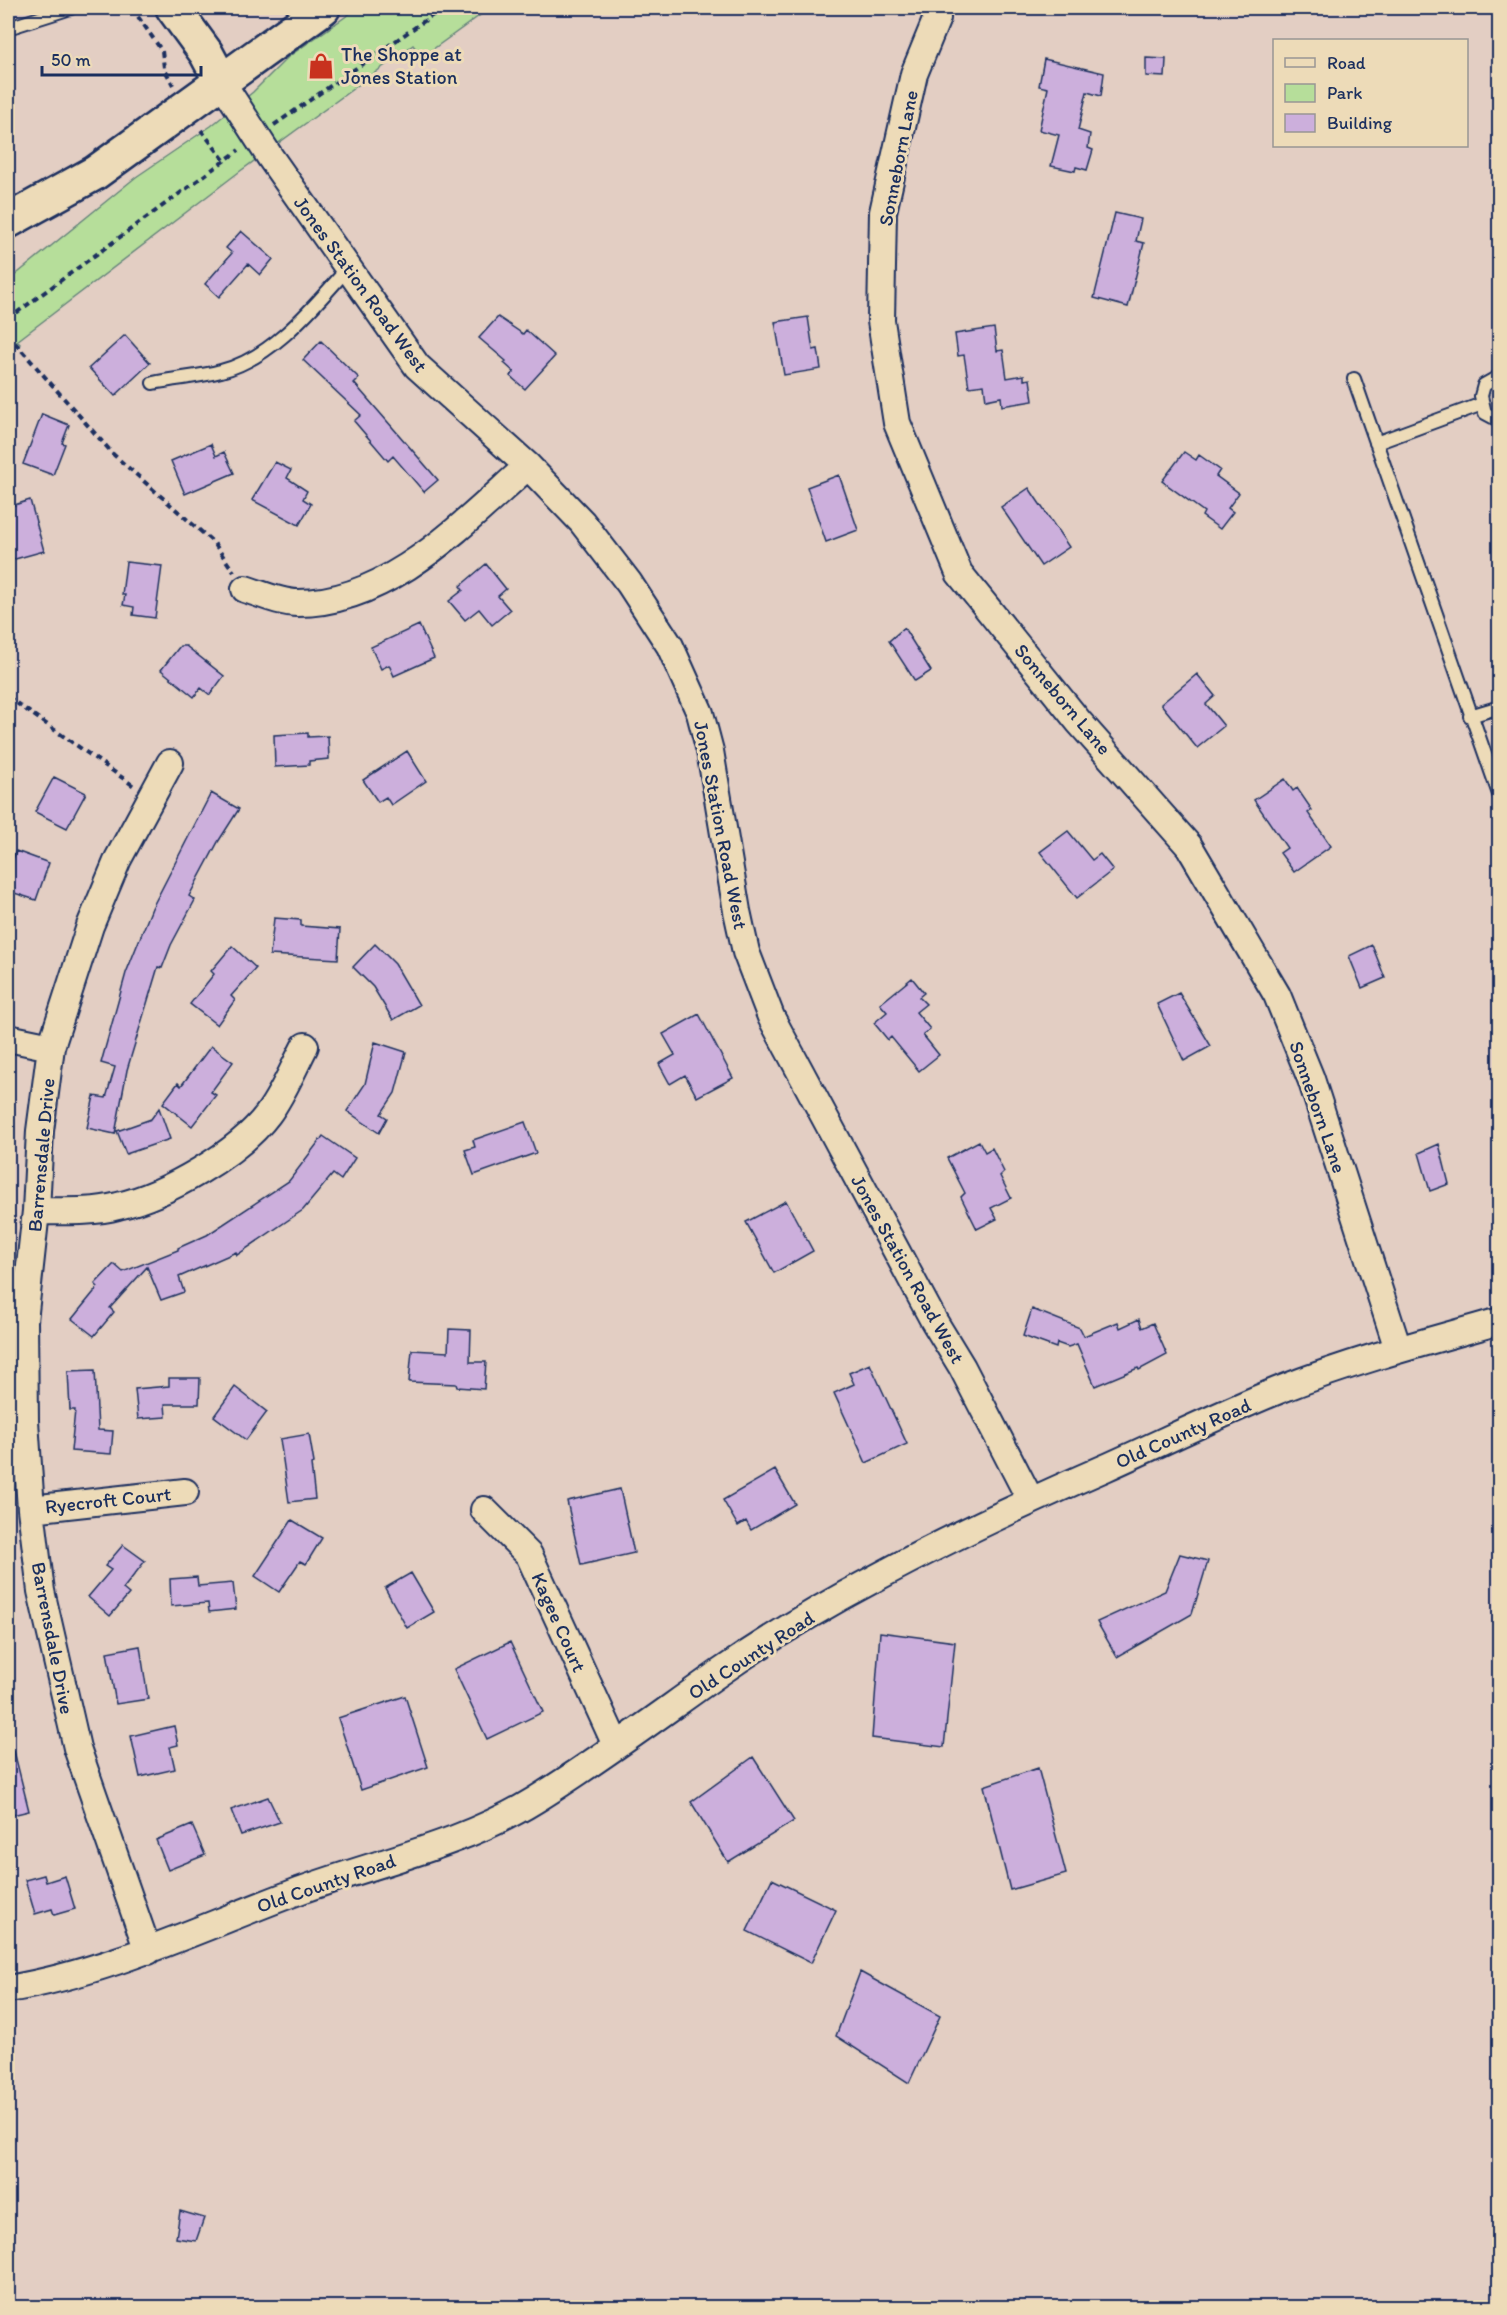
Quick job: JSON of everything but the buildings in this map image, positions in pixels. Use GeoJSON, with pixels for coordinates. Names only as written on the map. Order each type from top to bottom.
{"type":"FeatureCollection","features":[{"type":"Feature","properties":{"kind":"street","name":"Jones Station Road West"},"geometry":{"type":"LineString","coordinates":[[173,8],[206,53],[257,137],[417,366],[528,466],[582,522],[629,583],[679,665],[700,713],[710,751],[746,952],[771,1017],[934,1321],[962,1367],[1031,1501]]}},
{"type":"Feature","properties":{"kind":"street"},"geometry":{"type":"LineString","coordinates":[[8,221],[95,173],[319,9]]}},
{"type":"Feature","properties":{"kind":"street","name":"Sonneborn Lane"},"geometry":{"type":"LineString","coordinates":[[937,18],[914,74],[883,212],[881,321],[897,423],[959,573],[1079,722],[1189,846],[1277,995],[1311,1079],[1398,1349]]}},
{"type":"Feature","properties":{"kind":"street"},"geometry":{"type":"LineString","coordinates":[[245,589],[295,603],[317,601],[353,592],[402,571],[461,527],[528,466]]}},
{"type":"Feature","properties":{"kind":"street","name":"Barrensdale Drive"},"geometry":{"type":"LineString","coordinates":[[148,1951],[76,1744],[41,1591],[31,1509],[25,1420],[24,1320],[36,1211],[40,1131],[51,1047],[90,926],[118,859],[170,763]]}},
{"type":"Feature","properties":{"kind":"street"},"geometry":{"type":"LineString","coordinates":[[8,1038],[51,1047]]}},
{"type":"Feature","properties":{"kind":"street"},"geometry":{"type":"LineString","coordinates":[[36,1211],[118,1206],[153,1193],[215,1162],[243,1141],[267,1115],[282,1092],[305,1046]]}},
{"type":"Feature","properties":{"kind":"street","name":"Old County Road"},"geometry":{"type":"LineString","coordinates":[[8,1989],[51,1982],[91,1966],[148,1951],[302,1890],[437,1847],[486,1827],[533,1802],[721,1672],[874,1578],[1031,1501],[1279,1390],[1398,1349],[1500,1322]]}},
{"type":"Feature","properties":{"kind":"street","name":"Ryecroft Court"},"geometry":{"type":"LineString","coordinates":[[31,1509],[185,1492]]}},
{"type":"Feature","properties":{"kind":"street","name":"Kagee Court"},"geometry":{"type":"LineString","coordinates":[[484,1510],[529,1555],[616,1745]]}},
{"type":"Feature","properties":{"kind":"lane"},"geometry":{"type":"LineString","coordinates":[[8,28],[71,8]]}},
{"type":"Feature","properties":{"kind":"lane"},"geometry":{"type":"LineString","coordinates":[[153,382],[223,371],[250,358],[301,319],[348,268]]}},
{"type":"Feature","properties":{"kind":"lane"},"geometry":{"type":"LineString","coordinates":[[1500,376],[1484,385],[1482,404],[1485,413],[1500,421]]}},
{"type":"Feature","properties":{"kind":"lane"},"geometry":{"type":"LineString","coordinates":[[1354,380],[1500,797]]}},
{"type":"Feature","properties":{"kind":"lane"},"geometry":{"type":"LineString","coordinates":[[1376,443],[1482,404]]}},
{"type":"Feature","properties":{"kind":"lane"},"geometry":{"type":"LineString","coordinates":[[1470,716],[1500,707]]}},
{"type":"Feature","properties":{"kind":"path"},"geometry":{"type":"LineString","coordinates":[[132,8],[162,51],[168,76]]}},
{"type":"Feature","properties":{"kind":"path"},"geometry":{"type":"LineString","coordinates":[[8,318],[257,137],[444,8]]}},
{"type":"Feature","properties":{"kind":"path"},"geometry":{"type":"LineString","coordinates":[[200,129],[225,160]]}},
{"type":"Feature","properties":{"kind":"path"},"geometry":{"type":"LineString","coordinates":[[8,335],[114,455],[214,543],[245,589]]}},
{"type":"Feature","properties":{"kind":"path"},"geometry":{"type":"LineString","coordinates":[[8,697],[151,798]]}},
{"type":"Feature","properties":{"kind":"green space"},"geometry":{"type":"Polygon","coordinates":[[[358,8],[490,8],[422,57],[413,45],[239,172],[17,341],[20,344],[8,354],[8,281],[136,177],[211,126],[253,92],[288,57],[358,8]]]}},
{"type":"Feature","properties":{"kind":"place","name":"The Shoppe at Jones Station"},"geometry":{"type":"Point","coordinates":[321,66]}}]}
